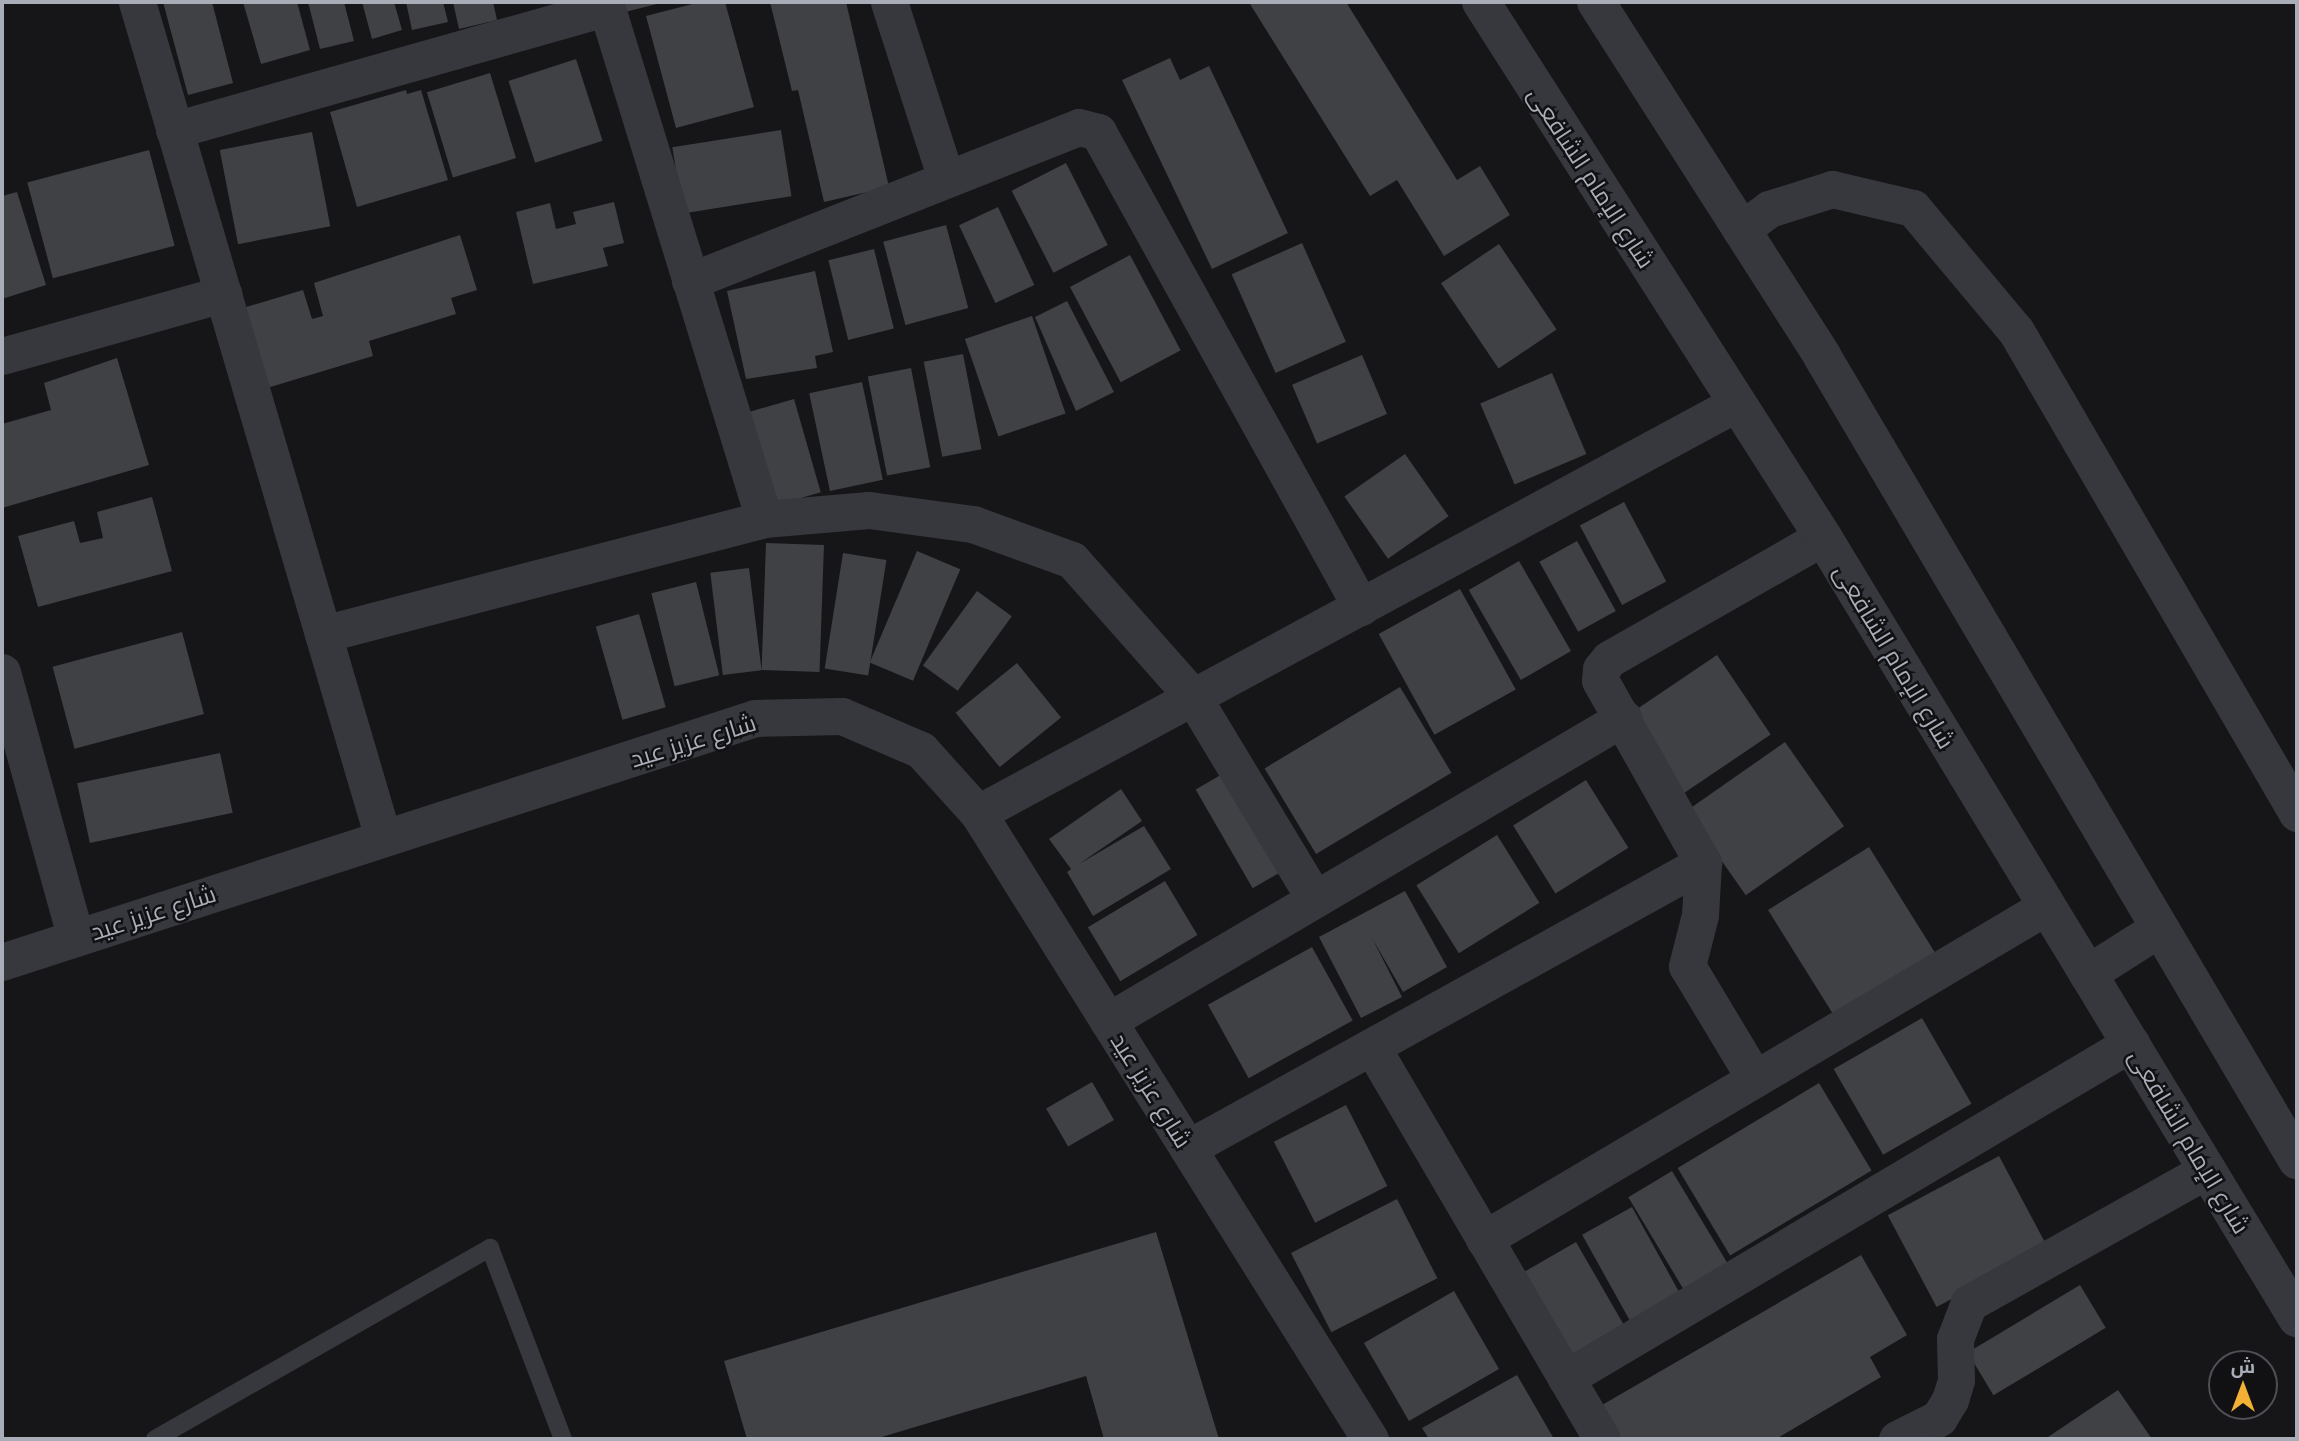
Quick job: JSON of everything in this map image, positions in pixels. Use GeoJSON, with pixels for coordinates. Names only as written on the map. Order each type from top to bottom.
{"type":"FeatureCollection","features":[{"type":"Feature","properties":{"kind":"street"},"geometry":{"type":"LineString","coordinates":[[137,2],[383,838]]}},
{"type":"Feature","properties":{"kind":"street"},"geometry":{"type":"LineString","coordinates":[[889,2],[946,179]]}},
{"type":"Feature","properties":{"kind":"street","name":"شارع الإمام الشافعى"},"geometry":{"type":"LineString","coordinates":[[1481,2],[1823,537],[2297,1318]]}},
{"type":"Feature","properties":{"kind":"street"},"geometry":{"type":"LineString","coordinates":[[1596,2],[1822,356],[2297,1160]]}},
{"type":"Feature","properties":{"kind":"street"},"geometry":{"type":"LineString","coordinates":[[174,130],[606,5],[764,519]]}},
{"type":"Feature","properties":{"kind":"street"},"geometry":{"type":"LineString","coordinates":[[690,281],[1079,127],[1098,132],[1361,607]]}},
{"type":"Feature","properties":{"kind":"street"},"geometry":{"type":"LineString","coordinates":[[1741,230],[1769,209],[1832,189],[1913,208],[2016,331],[2297,813]]}},
{"type":"Feature","properties":{"kind":"street"},"geometry":{"type":"LineString","coordinates":[[2,356],[223,294]]}},
{"type":"Feature","properties":{"kind":"street"},"geometry":{"type":"LineString","coordinates":[[978,813],[1737,403]]}},
{"type":"Feature","properties":{"kind":"street"},"geometry":{"type":"LineString","coordinates":[[323,634],[764,519],[869,510],[973,524],[1072,560],[1193,697],[1315,899]]}},
{"type":"Feature","properties":{"kind":"street"},"geometry":{"type":"LineString","coordinates":[[1755,1079],[1687,966],[1700,915],[1703,863],[1600,680],[1609,659],[1823,537]]}},
{"type":"Feature","properties":{"kind":"street"},"geometry":{"type":"LineString","coordinates":[[2,672],[76,938]]}},
{"type":"Feature","properties":{"kind":"street","name":"شارع عزيز عيد"},"geometry":{"type":"LineString","coordinates":[[2,962],[755,718],[842,716],[921,750],[978,813],[1370,1439]]}},
{"type":"Feature","properties":{"kind":"street"},"geometry":{"type":"LineString","coordinates":[[1108,1021],[1623,718]]}},
{"type":"Feature","properties":{"kind":"street"},"geometry":{"type":"LineString","coordinates":[[1188,1148],[1703,863]]}},
{"type":"Feature","properties":{"kind":"street"},"geometry":{"type":"LineString","coordinates":[[1484,1239],[2047,906]]}},
{"type":"Feature","properties":{"kind":"street"},"geometry":{"type":"LineString","coordinates":[[2088,974],[2159,929]]}},
{"type":"Feature","properties":{"kind":"street"},"geometry":{"type":"LineString","coordinates":[[1566,1378],[2130,1043]]}},
{"type":"Feature","properties":{"kind":"street"},"geometry":{"type":"LineString","coordinates":[[1371,1047],[1602,1439]]}},
{"type":"Feature","properties":{"kind":"street"},"geometry":{"type":"LineString","coordinates":[[1898,1439],[1939,1418],[1950,1400],[1956,1380],[1955,1339],[1969,1303],[2207,1170]]}},
{"type":"Feature","properties":{"kind":"lane"},"geometry":{"type":"LineString","coordinates":[[155,1439],[490,1248],[563,1439]]}},
{"type":"Feature","properties":{"kind":"building"},"geometry":{"type":"Polygon","coordinates":[[[163,2],[212,2],[233,83],[188,95],[163,2]]]}},
{"type":"Feature","properties":{"kind":"building"},"geometry":{"type":"Polygon","coordinates":[[[243,2],[297,2],[310,50],[261,64],[243,2]]]}},
{"type":"Feature","properties":{"kind":"building"},"geometry":{"type":"Polygon","coordinates":[[[308,2],[344,2],[354,41],[320,49],[308,2]]]}},
{"type":"Feature","properties":{"kind":"building"},"geometry":{"type":"Polygon","coordinates":[[[362,2],[394,2],[402,30],[372,39],[362,2]]]}},
{"type":"Feature","properties":{"kind":"building"},"geometry":{"type":"Polygon","coordinates":[[[406,2],[443,2],[448,22],[412,30],[406,2]]]}},
{"type":"Feature","properties":{"kind":"building"},"geometry":{"type":"Polygon","coordinates":[[[453,2],[493,2],[497,20],[459,29],[453,2]]]}},
{"type":"Feature","properties":{"kind":"building"},"geometry":{"type":"Polygon","coordinates":[[[622,2],[661,2],[661,3],[625,12],[622,2]]]}},
{"type":"Feature","properties":{"kind":"building"},"geometry":{"type":"Polygon","coordinates":[[[700,2],[725,2],[754,107],[676,128],[646,16],[700,2]]]}},
{"type":"Feature","properties":{"kind":"building"},"geometry":{"type":"Polygon","coordinates":[[[770,2],[846,2],[889,187],[824,202],[798,90],[792,91],[770,2]]]}},
{"type":"Feature","properties":{"kind":"building"},"geometry":{"type":"Polygon","coordinates":[[[1346,2],[1457,180],[1480,166],[1510,215],[1444,256],[1397,180],[1370,196],[1250,4],[1346,2]]]}},
{"type":"Feature","properties":{"kind":"building"},"geometry":{"type":"Polygon","coordinates":[[[1170,58],[1180,80],[1209,66],[1288,233],[1212,269],[1122,80],[1170,58]]]}},
{"type":"Feature","properties":{"kind":"building"},"geometry":{"type":"Polygon","coordinates":[[[576,59],[603,141],[535,163],[508,81],[576,59]]]}},
{"type":"Feature","properties":{"kind":"building"},"geometry":{"type":"Polygon","coordinates":[[[490,73],[516,158],[453,177],[427,92],[490,73]]]}},
{"type":"Feature","properties":{"kind":"building"},"geometry":{"type":"Polygon","coordinates":[[[406,90],[407,94],[421,90],[448,180],[357,207],[330,112],[406,90]]]}},
{"type":"Feature","properties":{"kind":"building"},"geometry":{"type":"Polygon","coordinates":[[[781,130],[791,196],[683,213],[672,147],[781,130]]]}},
{"type":"Feature","properties":{"kind":"building"},"geometry":{"type":"Polygon","coordinates":[[[312,132],[330,226],[238,244],[220,150],[312,132]]]}},
{"type":"Feature","properties":{"kind":"building"},"geometry":{"type":"Polygon","coordinates":[[[149,150],[175,246],[53,278],[27,183],[149,150]]]}},
{"type":"Feature","properties":{"kind":"building"},"geometry":{"type":"Polygon","coordinates":[[[1066,163],[1108,245],[1053,273],[1012,191],[1066,163]]]}},
{"type":"Feature","properties":{"kind":"building"},"geometry":{"type":"Polygon","coordinates":[[[17,192],[46,285],[2,299],[2,196],[17,192]]]}},
{"type":"Feature","properties":{"kind":"building"},"geometry":{"type":"Polygon","coordinates":[[[614,202],[624,243],[603,248],[608,266],[533,284],[516,212],[550,203],[556,229],[576,224],[573,212],[614,202]]]}},
{"type":"Feature","properties":{"kind":"building"},"geometry":{"type":"Polygon","coordinates":[[[998,207],[1034,285],[995,303],[959,225],[998,207]]]}},
{"type":"Feature","properties":{"kind":"building"},"geometry":{"type":"Polygon","coordinates":[[[946,225],[968,308],[905,325],[883,242],[946,225]]]}},
{"type":"Feature","properties":{"kind":"building"},"geometry":{"type":"Polygon","coordinates":[[[460,235],[477,290],[451,298],[456,314],[369,341],[373,356],[267,388],[243,308],[303,290],[312,319],[323,316],[314,283],[460,235]]]}},
{"type":"Feature","properties":{"kind":"building"},"geometry":{"type":"Polygon","coordinates":[[[1302,243],[1346,342],[1276,373],[1232,274],[1302,243]]]}},
{"type":"Feature","properties":{"kind":"building"},"geometry":{"type":"Polygon","coordinates":[[[1499,244],[1557,329],[1499,369],[1441,283],[1499,244]]]}},
{"type":"Feature","properties":{"kind":"building"},"geometry":{"type":"Polygon","coordinates":[[[874,249],[894,329],[848,340],[828,260],[874,249]]]}},
{"type":"Feature","properties":{"kind":"building"},"geometry":{"type":"Polygon","coordinates":[[[1130,255],[1181,350],[1121,382],[1070,287],[1130,255]]]}},
{"type":"Feature","properties":{"kind":"building"},"geometry":{"type":"Polygon","coordinates":[[[815,271],[833,352],[815,356],[817,368],[746,379],[727,291],[815,271]]]}},
{"type":"Feature","properties":{"kind":"building"},"geometry":{"type":"Polygon","coordinates":[[[1067,301],[1114,392],[1076,411],[1035,317],[1067,301]]]}},
{"type":"Feature","properties":{"kind":"building"},"geometry":{"type":"Polygon","coordinates":[[[1032,316],[1066,413],[998,437],[965,339],[1032,316]]]}},
{"type":"Feature","properties":{"kind":"building"},"geometry":{"type":"Polygon","coordinates":[[[963,354],[982,449],[942,457],[924,362],[963,354]]]}},
{"type":"Feature","properties":{"kind":"building"},"geometry":{"type":"Polygon","coordinates":[[[1362,355],[1387,414],[1317,444],[1292,385],[1362,355]]]}},
{"type":"Feature","properties":{"kind":"building"},"geometry":{"type":"Polygon","coordinates":[[[117,358],[149,465],[2,508],[2,424],[51,410],[44,383],[117,358]]]}},
{"type":"Feature","properties":{"kind":"building"},"geometry":{"type":"Polygon","coordinates":[[[911,368],[930,467],[887,476],[868,376],[911,368]]]}},
{"type":"Feature","properties":{"kind":"building"},"geometry":{"type":"Polygon","coordinates":[[[1552,373],[1586,454],[1515,484],[1480,403],[1552,373]]]}},
{"type":"Feature","properties":{"kind":"building"},"geometry":{"type":"Polygon","coordinates":[[[862,382],[883,480],[830,491],[809,393],[862,382]]]}},
{"type":"Feature","properties":{"kind":"building"},"geometry":{"type":"Polygon","coordinates":[[[794,399],[821,492],[777,505],[750,412],[794,399]]]}},
{"type":"Feature","properties":{"kind":"building"},"geometry":{"type":"Polygon","coordinates":[[[1405,454],[1449,516],[1388,559],[1344,496],[1405,454]]]}},
{"type":"Feature","properties":{"kind":"building"},"geometry":{"type":"Polygon","coordinates":[[[152,497],[172,571],[38,607],[18,536],[74,521],[80,543],[103,538],[97,512],[152,497]]]}},
{"type":"Feature","properties":{"kind":"building"},"geometry":{"type":"Polygon","coordinates":[[[1624,502],[1666,581],[1622,605],[1580,525],[1624,502]]]}},
{"type":"Feature","properties":{"kind":"building"},"geometry":{"type":"Polygon","coordinates":[[[1577,541],[1616,611],[1578,632],[1539,562],[1577,541]]]}},
{"type":"Feature","properties":{"kind":"building"},"geometry":{"type":"Polygon","coordinates":[[[766,543],[824,545],[820,672],[762,670],[766,543]]]}},
{"type":"Feature","properties":{"kind":"building"},"geometry":{"type":"Polygon","coordinates":[[[917,551],[960,569],[913,681],[870,662],[917,551]]]}},
{"type":"Feature","properties":{"kind":"building"},"geometry":{"type":"Polygon","coordinates":[[[843,553],[886,560],[868,675],[825,669],[843,553]]]}},
{"type":"Feature","properties":{"kind":"building"},"geometry":{"type":"Polygon","coordinates":[[[1519,561],[1571,651],[1521,680],[1469,590],[1519,561]]]}},
{"type":"Feature","properties":{"kind":"building"},"geometry":{"type":"Polygon","coordinates":[[[749,568],[762,670],[723,675],[710,573],[749,568]]]}},
{"type":"Feature","properties":{"kind":"building"},"geometry":{"type":"Polygon","coordinates":[[[696,582],[719,675],[675,686],[651,593],[696,582]]]}},
{"type":"Feature","properties":{"kind":"building"},"geometry":{"type":"Polygon","coordinates":[[[1460,589],[1516,690],[1434,735],[1379,634],[1460,589]]]}},
{"type":"Feature","properties":{"kind":"building"},"geometry":{"type":"Polygon","coordinates":[[[977,591],[1012,616],[958,691],[923,665],[977,591]]]}},
{"type":"Feature","properties":{"kind":"building"},"geometry":{"type":"Polygon","coordinates":[[[639,614],[666,707],[622,720],[596,626],[639,614]]]}},
{"type":"Feature","properties":{"kind":"building"},"geometry":{"type":"Polygon","coordinates":[[[182,632],[204,714],[75,749],[53,667],[182,632]]]}},
{"type":"Feature","properties":{"kind":"building"},"geometry":{"type":"Polygon","coordinates":[[[1717,655],[1771,735],[1677,798],[1623,718],[1717,655]]]}},
{"type":"Feature","properties":{"kind":"building"},"geometry":{"type":"Polygon","coordinates":[[[1017,663],[1061,717],[1000,767],[956,713],[1017,663]]]}},
{"type":"Feature","properties":{"kind":"building"},"geometry":{"type":"Polygon","coordinates":[[[1400,687],[1452,773],[1316,854],[1265,768],[1400,687]]]}},
{"type":"Feature","properties":{"kind":"building"},"geometry":{"type":"Polygon","coordinates":[[[1785,742],[1844,826],[1746,895],[1687,811],[1785,742]]]}},
{"type":"Feature","properties":{"kind":"building"},"geometry":{"type":"Polygon","coordinates":[[[220,753],[233,813],[90,843],[77,783],[220,753]]]}},
{"type":"Feature","properties":{"kind":"building"},"geometry":{"type":"Polygon","coordinates":[[[1245,761],[1302,860],[1253,888],[1196,790],[1245,761]]]}},
{"type":"Feature","properties":{"kind":"building"},"geometry":{"type":"Polygon","coordinates":[[[1586,780],[1628,848],[1555,893],[1513,826],[1586,780]]]}},
{"type":"Feature","properties":{"kind":"building"},"geometry":{"type":"Polygon","coordinates":[[[1121,789],[1142,821],[1079,864],[1144,826],[1171,869],[1093,916],[1067,872],[1071,869],[1049,839],[1121,789]]]}},
{"type":"Feature","properties":{"kind":"building"},"geometry":{"type":"Polygon","coordinates":[[[1497,835],[1539,903],[1459,953],[1416,885],[1497,835]]]}},
{"type":"Feature","properties":{"kind":"building"},"geometry":{"type":"Polygon","coordinates":[[[1869,847],[1937,956],[1836,1019],[1768,910],[1869,847]]]}},
{"type":"Feature","properties":{"kind":"building"},"geometry":{"type":"Polygon","coordinates":[[[1165,881],[1197,935],[1120,981],[1088,927],[1165,881]]]}},
{"type":"Feature","properties":{"kind":"building"},"geometry":{"type":"Polygon","coordinates":[[[1405,891],[1447,967],[1403,992],[1372,938],[1402,997],[1361,1018],[1319,937],[1405,891]]]}},
{"type":"Feature","properties":{"kind":"building"},"geometry":{"type":"Polygon","coordinates":[[[1312,947],[1353,1020],[1249,1078],[1208,1005],[1312,947]]]}},
{"type":"Feature","properties":{"kind":"building"},"geometry":{"type":"Polygon","coordinates":[[[1922,1018],[1972,1104],[1883,1155],[1834,1069],[1922,1018]]]}},
{"type":"Feature","properties":{"kind":"building"},"geometry":{"type":"Polygon","coordinates":[[[1092,1082],[1114,1120],[1068,1147],[1046,1108],[1092,1082]]]}},
{"type":"Feature","properties":{"kind":"building"},"geometry":{"type":"Polygon","coordinates":[[[1819,1083],[1872,1170],[1730,1255],[1678,1168],[1819,1083]]]}},
{"type":"Feature","properties":{"kind":"building"},"geometry":{"type":"Polygon","coordinates":[[[1346,1105],[1387,1186],[1315,1223],[1274,1142],[1346,1105]]]}},
{"type":"Feature","properties":{"kind":"building"},"geometry":{"type":"Polygon","coordinates":[[[1999,1156],[2048,1248],[1937,1307],[1888,1215],[1999,1156]]]}},
{"type":"Feature","properties":{"kind":"building"},"geometry":{"type":"Polygon","coordinates":[[[1672,1171],[1730,1268],[1686,1294],[1628,1197],[1672,1171]]]}},
{"type":"Feature","properties":{"kind":"building"},"geometry":{"type":"Polygon","coordinates":[[[1397,1199],[1437,1278],[1331,1332],[1291,1253],[1397,1199]]]}},
{"type":"Feature","properties":{"kind":"building"},"geometry":{"type":"Polygon","coordinates":[[[1632,1207],[1680,1294],[1631,1322],[1582,1235],[1632,1207]]]}},
{"type":"Feature","properties":{"kind":"building"},"geometry":{"type":"Polygon","coordinates":[[[1156,1232],[1219,1439],[1104,1439],[1086,1376],[875,1439],[747,1439],[724,1361],[1156,1232]]]}},
{"type":"Feature","properties":{"kind":"building"},"geometry":{"type":"Polygon","coordinates":[[[1576,1242],[1626,1329],[1570,1362],[1520,1274],[1576,1242]]]}},
{"type":"Feature","properties":{"kind":"building"},"geometry":{"type":"Polygon","coordinates":[[[1861,1255],[1907,1335],[1870,1357],[1881,1377],[1776,1439],[1620,1439],[1602,1405],[1861,1255]]]}},
{"type":"Feature","properties":{"kind":"building"},"geometry":{"type":"Polygon","coordinates":[[[2080,1285],[2106,1328],[1993,1395],[1968,1352],[2080,1285]]]}},
{"type":"Feature","properties":{"kind":"building"},"geometry":{"type":"Polygon","coordinates":[[[1454,1291],[1499,1369],[1409,1421],[1364,1343],[1454,1291]]]}},
{"type":"Feature","properties":{"kind":"building"},"geometry":{"type":"Polygon","coordinates":[[[1517,1375],[1554,1439],[1429,1439],[1422,1428],[1517,1375]]]}},
{"type":"Feature","properties":{"kind":"building"},"geometry":{"type":"Polygon","coordinates":[[[2118,1390],[2152,1439],[2045,1439],[2118,1390]]]}}]}
